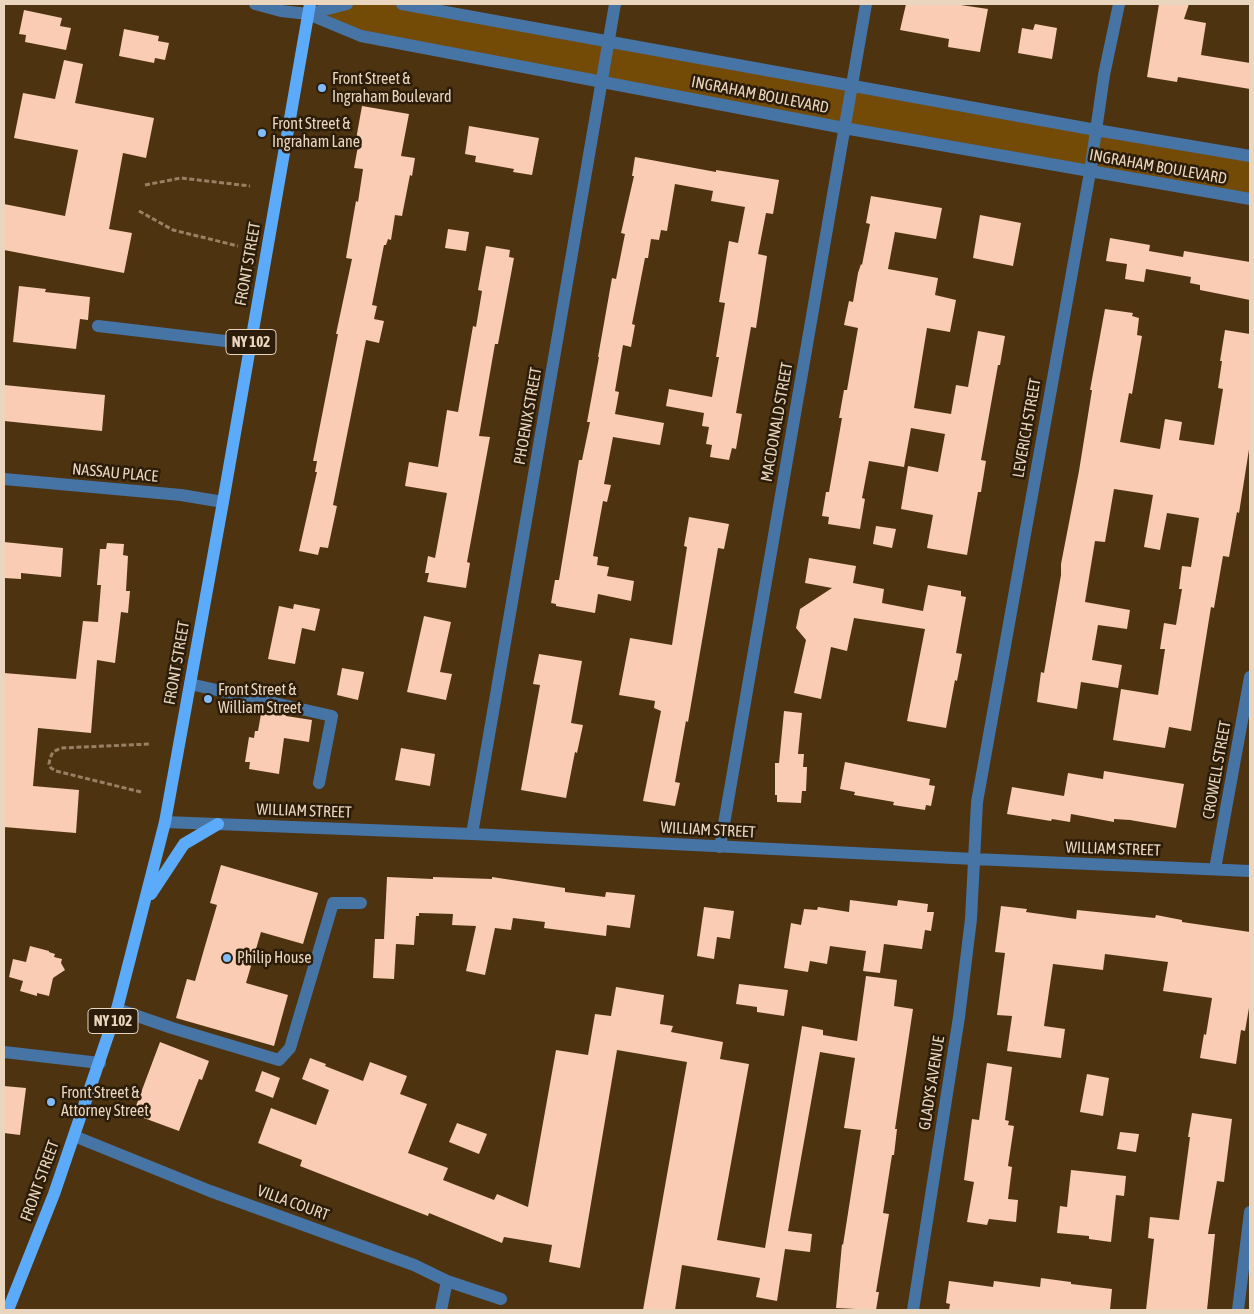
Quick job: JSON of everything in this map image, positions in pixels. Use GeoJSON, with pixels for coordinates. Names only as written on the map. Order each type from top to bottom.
{"type":"FeatureCollection","features":[{"type":"Feature","properties":{"kind":"main road","name":"FRONT STREET"},"geometry":{"type":"LineString","coordinates":[[8,1310],[54,1194],[100,1063],[117,1009],[165,822],[309,9]]}},
{"type":"Feature","properties":{"kind":"main road"},"geometry":{"type":"LineString","coordinates":[[145,903],[184,844],[218,824]]}},
{"type":"Feature","properties":{"kind":"street"},"geometry":{"type":"LineString","coordinates":[[255,4],[281,11],[347,4]]}},
{"type":"Feature","properties":{"kind":"street","name":"INGRAHAM BOULEVARD"},"geometry":{"type":"LineString","coordinates":[[402,4],[1096,130],[1250,156]]}},
{"type":"Feature","properties":{"kind":"street","name":"PHOENIX STREET"},"geometry":{"type":"LineString","coordinates":[[472,834],[603,83],[615,4]]}},
{"type":"Feature","properties":{"kind":"street","name":"MACDONALD STREET"},"geometry":{"type":"LineString","coordinates":[[720,847],[866,4]]}},
{"type":"Feature","properties":{"kind":"street","name":"LEVERICH STREET"},"geometry":{"type":"LineString","coordinates":[[974,860],[977,802],[1090,172],[1104,75],[1118,4]]}},
{"type":"Feature","properties":{"kind":"street","name":"INGRAHAM BOULEVARD"},"geometry":{"type":"LineString","coordinates":[[309,9],[361,36],[844,128],[1250,200]]}},
{"type":"Feature","properties":{"kind":"street"},"geometry":{"type":"LineString","coordinates":[[98,326],[251,344]]}},
{"type":"Feature","properties":{"kind":"street","name":"NASSAU PLACE"},"geometry":{"type":"LineString","coordinates":[[4,479],[181,495],[223,502]]}},
{"type":"Feature","properties":{"kind":"street","name":"CROWELL STREET"},"geometry":{"type":"LineString","coordinates":[[1215,869],[1250,677]]}},
{"type":"Feature","properties":{"kind":"street"},"geometry":{"type":"LineString","coordinates":[[190,684],[332,716],[319,783]]}},
{"type":"Feature","properties":{"kind":"street","name":"WILLIAM STREET"},"geometry":{"type":"LineString","coordinates":[[165,822],[472,834],[974,860],[1250,871]]}},
{"type":"Feature","properties":{"kind":"street","name":"GLADYS AVENUE"},"geometry":{"type":"LineString","coordinates":[[913,1310],[959,1017],[970,919],[974,860]]}},
{"type":"Feature","properties":{"kind":"street"},"geometry":{"type":"LineString","coordinates":[[117,1009],[172,1028],[279,1060],[290,1048],[333,903],[361,903]]}},
{"type":"Feature","properties":{"kind":"street"},"geometry":{"type":"LineString","coordinates":[[4,1052],[100,1063]]}},
{"type":"Feature","properties":{"kind":"street","name":"VILLA COURT"},"geometry":{"type":"LineString","coordinates":[[74,1136],[210,1191],[414,1265],[447,1281],[501,1299]]}},
{"type":"Feature","properties":{"kind":"street"},"geometry":{"type":"LineString","coordinates":[[1238,1310],[1250,1212]]}},
{"type":"Feature","properties":{"kind":"street"},"geometry":{"type":"LineString","coordinates":[[441,1310],[447,1281]]}},
{"type":"Feature","properties":{"kind":"path"},"geometry":{"type":"LineString","coordinates":[[145,185],[182,178],[250,186]]}},
{"type":"Feature","properties":{"kind":"path"},"geometry":{"type":"LineString","coordinates":[[139,211],[173,230],[238,246]]}},
{"type":"Feature","properties":{"kind":"path"},"geometry":{"type":"LineString","coordinates":[[141,792],[56,772],[49,764],[50,758],[53,752],[61,748],[150,744]]}},
{"type":"Feature","properties":{"kind":"shaded area"},"geometry":{"type":"Polygon","coordinates":[[[347,4],[402,4],[1250,156],[1250,199],[361,36],[308,15],[347,4]]]}},
{"type":"Feature","properties":{"kind":"building"},"geometry":{"type":"Polygon","coordinates":[[[906,4],[954,4],[988,9],[980,52],[948,47],[949,39],[900,30],[906,4]]]}},
{"type":"Feature","properties":{"kind":"building"},"geometry":{"type":"Polygon","coordinates":[[[1159,4],[1189,4],[1184,19],[1206,23],[1201,55],[1250,63],[1250,89],[1178,77],[1177,82],[1147,77],[1159,4]]]}},
{"type":"Feature","properties":{"kind":"building"},"geometry":{"type":"Polygon","coordinates":[[[24,10],[62,18],[60,26],[71,28],[66,50],[25,42],[26,35],[19,34],[24,10]]]}},
{"type":"Feature","properties":{"kind":"building"},"geometry":{"type":"Polygon","coordinates":[[[1035,24],[1057,28],[1052,59],[1018,53],[1022,28],[1033,30],[1035,24]]]}},
{"type":"Feature","properties":{"kind":"building"},"geometry":{"type":"Polygon","coordinates":[[[124,29],[159,36],[158,41],[169,43],[165,60],[155,58],[154,63],[119,56],[124,29]]]}},
{"type":"Feature","properties":{"kind":"building"},"geometry":{"type":"Polygon","coordinates":[[[64,60],[83,64],[75,103],[154,118],[146,158],[123,153],[109,229],[132,233],[124,273],[4,250],[4,204],[65,216],[78,150],[14,138],[23,93],[55,99],[64,60]]]}},
{"type":"Feature","properties":{"kind":"building"},"geometry":{"type":"Polygon","coordinates":[[[362,106],[409,114],[401,156],[415,158],[402,216],[395,215],[391,240],[388,239],[386,245],[384,245],[372,305],[377,306],[374,319],[384,321],[379,343],[366,340],[333,505],[337,506],[328,548],[320,547],[318,555],[299,551],[317,472],[315,472],[317,461],[313,461],[352,259],[346,258],[363,169],[354,168],[358,146],[355,145],[362,106]]]}},
{"type":"Feature","properties":{"kind":"building"},"geometry":{"type":"Polygon","coordinates":[[[469,126],[539,138],[532,175],[513,172],[514,169],[475,162],[476,156],[465,154],[469,126]]]}},
{"type":"Feature","properties":{"kind":"building"},"geometry":{"type":"Polygon","coordinates":[[[635,157],[716,172],[716,170],[779,180],[773,214],[766,213],[758,254],[767,256],[756,328],[751,327],[736,413],[742,414],[736,449],[732,448],[729,460],[710,457],[712,445],[706,444],[709,427],[702,426],[704,413],[666,406],[669,389],[712,397],[719,357],[716,357],[725,303],[719,302],[729,241],[738,243],[745,207],[711,201],[713,191],[675,184],[667,231],[661,230],[659,240],[651,239],[648,258],[645,258],[632,324],[635,325],[631,347],[623,345],[615,391],[619,392],[615,414],[664,423],[660,445],[613,437],[604,484],[611,485],[607,502],[603,501],[593,556],[598,557],[597,565],[609,567],[607,576],[634,581],[631,601],[598,594],[595,613],[556,606],[556,604],[551,603],[555,580],[559,580],[579,460],[582,460],[590,422],[587,422],[612,278],[616,279],[625,234],[621,233],[634,176],[632,176],[635,157]]]}},
{"type":"Feature","properties":{"kind":"building"},"geometry":{"type":"Polygon","coordinates":[[[871,196],[942,208],[936,239],[895,232],[888,269],[938,278],[935,295],[956,300],[950,332],[927,328],[914,408],[951,414],[956,385],[968,387],[978,331],[1005,336],[981,460],[986,461],[981,492],[978,492],[967,555],[927,548],[933,515],[901,509],[908,466],[938,472],[945,434],[911,428],[904,467],[869,461],[862,498],[865,499],[860,529],[828,524],[829,517],[822,516],[826,492],[829,492],[842,418],[839,418],[844,390],[847,390],[858,328],[844,325],[849,301],[853,302],[858,273],[862,265],[870,224],[866,223],[871,196]]]}},
{"type":"Feature","properties":{"kind":"building"},"geometry":{"type":"Polygon","coordinates":[[[980,215],[1021,223],[1013,266],[973,258],[980,215]]]}},
{"type":"Feature","properties":{"kind":"building"},"geometry":{"type":"Polygon","coordinates":[[[448,229],[469,232],[466,251],[445,248],[448,229]]]}},
{"type":"Feature","properties":{"kind":"building"},"geometry":{"type":"Polygon","coordinates":[[[1110,238],[1150,245],[1149,251],[1183,257],[1184,251],[1250,262],[1250,300],[1200,290],[1200,285],[1190,283],[1191,277],[1146,269],[1144,282],[1125,279],[1127,264],[1106,261],[1110,238]]]}},
{"type":"Feature","properties":{"kind":"building"},"geometry":{"type":"Polygon","coordinates":[[[486,246],[510,250],[509,257],[514,258],[498,344],[495,344],[479,436],[490,437],[467,562],[470,563],[466,588],[427,582],[429,573],[425,573],[428,556],[435,558],[447,493],[405,486],[409,462],[438,467],[447,410],[458,412],[473,326],[476,327],[482,291],[478,290],[486,246]]]}},
{"type":"Feature","properties":{"kind":"building"},"geometry":{"type":"Polygon","coordinates":[[[19,286],[46,289],[45,292],[90,297],[88,320],[80,319],[76,349],[13,342],[19,286]]]}},
{"type":"Feature","properties":{"kind":"building"},"geometry":{"type":"Polygon","coordinates":[[[1105,309],[1133,313],[1132,316],[1139,318],[1137,335],[1142,336],[1132,394],[1129,393],[1120,442],[1160,449],[1165,419],[1182,422],[1179,440],[1214,445],[1223,389],[1218,388],[1225,330],[1250,334],[1250,443],[1239,513],[1237,512],[1229,557],[1223,556],[1214,608],[1211,607],[1191,731],[1169,727],[1165,748],[1113,740],[1121,689],[1158,695],[1165,649],[1160,649],[1164,623],[1176,625],[1182,589],[1179,589],[1182,566],[1191,567],[1199,518],[1167,513],[1160,550],[1144,547],[1153,495],[1114,489],[1105,542],[1095,541],[1085,602],[1130,610],[1127,629],[1098,625],[1092,660],[1122,665],[1118,688],[1081,682],[1077,709],[1037,702],[1041,672],[1044,673],[1061,575],[1061,564],[1079,471],[1092,390],[1090,390],[1105,309]]]}},
{"type":"Feature","properties":{"kind":"building"},"geometry":{"type":"Polygon","coordinates":[[[4,385],[105,395],[102,431],[4,421],[4,385]]]}},
{"type":"Feature","properties":{"kind":"building"},"geometry":{"type":"Polygon","coordinates":[[[689,517],[729,524],[724,549],[718,548],[688,722],[686,721],[675,782],[680,783],[675,806],[643,801],[661,711],[654,708],[655,701],[619,695],[630,638],[672,645],[687,547],[684,546],[689,517]]]}},
{"type":"Feature","properties":{"kind":"building"},"geometry":{"type":"Polygon","coordinates":[[[876,526],[896,529],[892,548],[873,544],[876,526]]]}},
{"type":"Feature","properties":{"kind":"building"},"geometry":{"type":"Polygon","coordinates":[[[4,542],[63,548],[61,577],[21,573],[21,579],[4,578],[4,542]]]}},
{"type":"Feature","properties":{"kind":"building"},"geometry":{"type":"Polygon","coordinates":[[[107,543],[124,544],[123,555],[128,556],[126,591],[130,591],[128,613],[121,612],[115,663],[97,660],[91,733],[38,728],[33,786],[79,790],[76,833],[4,827],[4,673],[76,679],[83,621],[98,622],[101,585],[97,585],[100,549],[106,549],[107,543]]]}},
{"type":"Feature","properties":{"kind":"building"},"geometry":{"type":"Polygon","coordinates":[[[809,558],[856,566],[853,583],[884,589],[882,603],[923,611],[928,585],[961,591],[961,596],[966,597],[956,653],[962,654],[946,728],[907,721],[925,629],[854,618],[847,651],[831,647],[821,699],[794,693],[806,640],[796,628],[800,609],[832,588],[805,583],[809,558]]]}},
{"type":"Feature","properties":{"kind":"building"},"geometry":{"type":"Polygon","coordinates":[[[294,604],[320,609],[315,631],[302,628],[295,664],[268,659],[279,606],[293,609],[294,604]]]}},
{"type":"Feature","properties":{"kind":"building"},"geometry":{"type":"Polygon","coordinates":[[[424,616],[451,622],[440,672],[452,674],[446,700],[407,692],[424,616]]]}},
{"type":"Feature","properties":{"kind":"building"},"geometry":{"type":"Polygon","coordinates":[[[539,654],[582,661],[571,723],[583,725],[577,753],[575,752],[566,798],[521,790],[540,685],[533,684],[539,654]]]}},
{"type":"Feature","properties":{"kind":"building"},"geometry":{"type":"Polygon","coordinates":[[[342,668],[364,672],[358,700],[337,695],[342,668]]]}},
{"type":"Feature","properties":{"kind":"building"},"geometry":{"type":"Polygon","coordinates":[[[265,710],[312,720],[309,742],[284,738],[279,774],[249,769],[250,762],[245,762],[249,737],[254,738],[255,731],[258,731],[261,714],[264,715],[265,710]]]}},
{"type":"Feature","properties":{"kind":"building"},"geometry":{"type":"Polygon","coordinates":[[[784,711],[802,713],[798,754],[804,754],[803,767],[807,767],[806,791],[802,791],[801,803],[777,802],[777,795],[775,795],[775,763],[779,763],[784,711]]]}},
{"type":"Feature","properties":{"kind":"building"},"geometry":{"type":"Polygon","coordinates":[[[401,748],[435,754],[430,786],[395,780],[401,748]]]}},
{"type":"Feature","properties":{"kind":"building"},"geometry":{"type":"Polygon","coordinates":[[[845,762],[930,779],[929,785],[935,786],[931,806],[926,805],[925,810],[893,805],[894,802],[854,795],[855,792],[840,789],[845,762]]]}},
{"type":"Feature","properties":{"kind":"building"},"geometry":{"type":"Polygon","coordinates":[[[1104,771],[1184,784],[1176,828],[1130,820],[1114,819],[1114,822],[1071,814],[1070,822],[1007,814],[1012,787],[1064,796],[1068,773],[1103,779],[1104,771]]]}},
{"type":"Feature","properties":{"kind":"building","name":"Philip House"},"geometry":{"type":"Polygon","coordinates":[[[221,865],[318,893],[303,944],[261,932],[246,983],[288,995],[274,1046],[176,1018],[187,979],[195,981],[217,905],[210,903],[221,865]]]}},
{"type":"Feature","properties":{"kind":"building"},"geometry":{"type":"Polygon","coordinates":[[[387,877],[492,879],[492,877],[565,888],[565,892],[605,897],[606,892],[635,895],[630,928],[607,925],[606,936],[544,928],[545,922],[513,918],[511,930],[495,928],[485,975],[466,971],[476,926],[452,925],[453,914],[419,913],[419,916],[416,916],[414,945],[396,944],[394,979],[373,978],[375,939],[384,939],[387,877]]]}},
{"type":"Feature","properties":{"kind":"building"},"geometry":{"type":"Polygon","coordinates":[[[850,900],[897,906],[898,900],[928,904],[927,912],[934,912],[931,931],[925,930],[922,949],[884,944],[880,973],[863,971],[866,951],[830,946],[827,964],[810,961],[808,972],[784,968],[791,923],[801,925],[804,909],[817,910],[818,907],[849,912],[850,900]]]}},
{"type":"Feature","properties":{"kind":"building"},"geometry":{"type":"Polygon","coordinates":[[[1001,906],[1027,909],[1026,912],[1076,919],[1077,910],[1155,918],[1156,915],[1182,920],[1182,922],[1250,932],[1250,1002],[1245,1031],[1241,1030],[1236,1064],[1200,1058],[1212,998],[1163,991],[1168,962],[1105,954],[1103,970],[1053,964],[1044,1026],[1065,1029],[1061,1058],[1007,1051],[1012,1016],[997,1015],[1005,953],[995,952],[1001,906]]]}},
{"type":"Feature","properties":{"kind":"building"},"geometry":{"type":"Polygon","coordinates":[[[704,907],[734,911],[730,939],[717,937],[714,959],[697,956],[704,907]]]}},
{"type":"Feature","properties":{"kind":"building"},"geometry":{"type":"Polygon","coordinates":[[[30,946],[49,951],[55,954],[54,957],[62,959],[61,963],[65,970],[53,978],[49,996],[37,993],[37,996],[20,991],[23,981],[9,977],[13,959],[26,962],[30,946]]]}},
{"type":"Feature","properties":{"kind":"building"},"geometry":{"type":"Polygon","coordinates":[[[866,976],[897,980],[894,1006],[913,1009],[895,1129],[897,1129],[894,1155],[892,1155],[883,1213],[889,1214],[876,1292],[879,1292],[876,1310],[836,1308],[842,1244],[861,1130],[844,1128],[855,1058],[820,1052],[788,1231],[812,1234],[810,1252],[785,1249],[777,1301],[756,1297],[760,1278],[682,1265],[675,1310],[643,1310],[687,1062],[617,1050],[580,1268],[549,1262],[552,1245],[504,1237],[502,1243],[429,1213],[428,1216],[300,1166],[302,1160],[258,1143],[271,1108],[316,1125],[329,1090],[302,1079],[310,1058],[363,1081],[370,1062],[407,1076],[400,1094],[427,1104],[408,1153],[448,1168],[443,1180],[494,1200],[497,1194],[528,1207],[556,1050],[588,1055],[595,1014],[611,1016],[616,987],[664,995],[660,1024],[673,1026],[671,1032],[723,1042],[720,1059],[749,1064],[717,1240],[765,1248],[802,1026],[823,1030],[823,1035],[857,1041],[866,976]]]}},
{"type":"Feature","properties":{"kind":"building"},"geometry":{"type":"Polygon","coordinates":[[[739,984],[788,990],[784,1016],[757,1012],[757,1007],[736,1004],[739,984]]]}},
{"type":"Feature","properties":{"kind":"building"},"geometry":{"type":"Polygon","coordinates":[[[160,1042],[209,1061],[202,1080],[199,1079],[179,1131],[133,1114],[160,1042]]]}},
{"type":"Feature","properties":{"kind":"building"},"geometry":{"type":"Polygon","coordinates":[[[987,1063],[1012,1067],[1005,1120],[1009,1121],[1008,1125],[1014,1126],[1008,1166],[1012,1167],[1008,1199],[1018,1200],[1016,1222],[989,1219],[987,1225],[967,1222],[974,1182],[964,1180],[972,1119],[979,1120],[987,1063]]]}},
{"type":"Feature","properties":{"kind":"building"},"geometry":{"type":"Polygon","coordinates":[[[262,1071],[280,1078],[273,1098],[255,1091],[262,1071]]]}},
{"type":"Feature","properties":{"kind":"building"},"geometry":{"type":"Polygon","coordinates":[[[1087,1074],[1109,1078],[1103,1116],[1080,1112],[1087,1074]]]}},
{"type":"Feature","properties":{"kind":"building"},"geometry":{"type":"Polygon","coordinates":[[[4,1086],[26,1088],[20,1135],[4,1133],[4,1086]]]}},
{"type":"Feature","properties":{"kind":"building"},"geometry":{"type":"Polygon","coordinates":[[[1192,1113],[1232,1119],[1224,1182],[1217,1181],[1208,1234],[1215,1234],[1207,1310],[1146,1310],[1154,1239],[1148,1238],[1150,1217],[1179,1220],[1192,1113]]]}},
{"type":"Feature","properties":{"kind":"building"},"geometry":{"type":"Polygon","coordinates":[[[457,1123],[487,1134],[479,1154],[449,1142],[457,1123]]]}},
{"type":"Feature","properties":{"kind":"building"},"geometry":{"type":"Polygon","coordinates":[[[1120,1132],[1139,1134],[1136,1152],[1117,1149],[1120,1132]]]}},
{"type":"Feature","properties":{"kind":"building"},"geometry":{"type":"Polygon","coordinates":[[[1071,1170],[1126,1176],[1124,1196],[1116,1195],[1111,1242],[1089,1239],[1089,1236],[1057,1233],[1060,1206],[1067,1207],[1071,1170]]]}},
{"type":"Feature","properties":{"kind":"building"},"geometry":{"type":"Polygon","coordinates":[[[1041,1278],[1112,1289],[1110,1310],[949,1310],[950,1304],[946,1303],[949,1281],[993,1287],[994,1281],[1040,1287],[1041,1278]]]}},
{"type":"Feature","properties":{"kind":"place","name":"Front Street & Ingraham Boulevard"},"geometry":{"type":"Point","coordinates":[322,88]}},
{"type":"Feature","properties":{"kind":"place","name":"Front Street & Ingraham Lane"},"geometry":{"type":"Point","coordinates":[262,133]}},
{"type":"Feature","properties":{"kind":"place","name":"Front Street & William Street"},"geometry":{"type":"Point","coordinates":[208,699]}},
{"type":"Feature","properties":{"kind":"place","name":"Philip House"},"geometry":{"type":"Point","coordinates":[227,958]}},
{"type":"Feature","properties":{"kind":"place","name":"Front Street & Attorney Street"},"geometry":{"type":"Point","coordinates":[51,1102]}}]}
